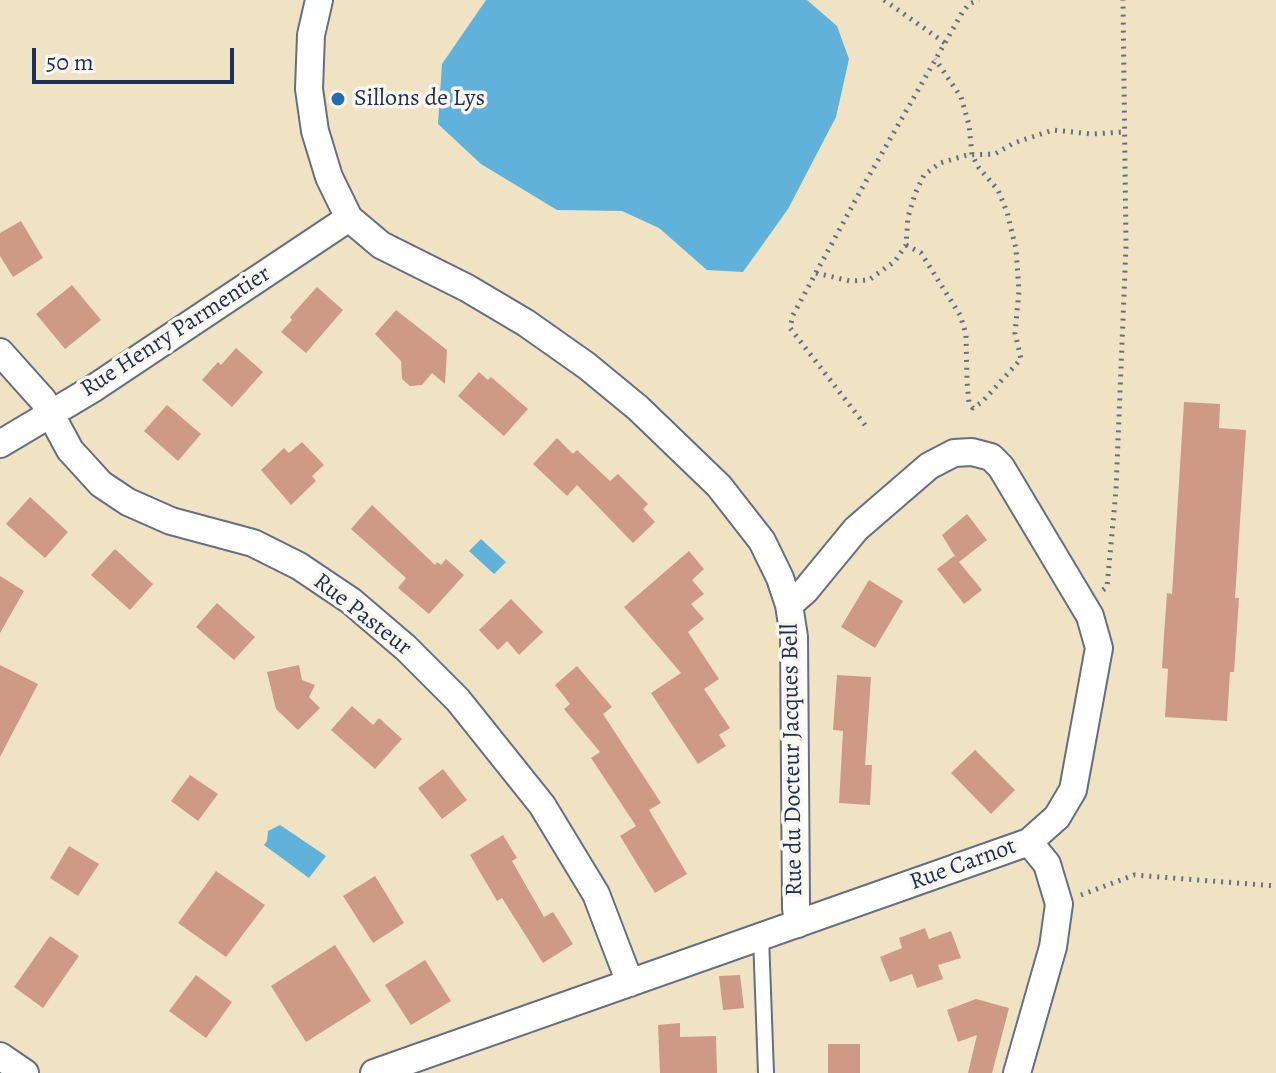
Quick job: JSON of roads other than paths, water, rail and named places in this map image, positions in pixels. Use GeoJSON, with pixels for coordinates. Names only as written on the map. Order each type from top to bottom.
{"type":"FeatureCollection","features":[{"type":"Feature","properties":{"kind":"street","name":"Rue du Docteur Jacques Bell"},"geometry":{"type":"LineString","coordinates":[[319,0],[311,35],[309,89],[315,131],[329,177],[349,218],[381,245],[467,288],[526,323],[587,366],[638,408],[719,486],[762,541],[780,578],[789,605],[794,637],[798,924]]}},
{"type":"Feature","properties":{"kind":"street","name":"Rue Henry Parmentier"},"geometry":{"type":"LineString","coordinates":[[0,444],[94,388],[349,218]]}},
{"type":"Feature","properties":{"kind":"street","name":"Rue Pasteur"},"geometry":{"type":"LineString","coordinates":[[0,352],[43,400],[70,450],[101,484],[128,502],[171,521],[253,543],[299,566],[351,601],[406,648],[458,700],[542,805],[596,894],[630,983]]}},
{"type":"Feature","properties":{"kind":"street","name":"Rue Carnot"},"geometry":{"type":"LineString","coordinates":[[374,1073],[1029,842],[1057,817],[1073,790],[1099,648],[1085,607],[1001,467],[991,457],[972,452],[954,453],[929,466],[856,529],[805,591],[789,605]]}},
{"type":"Feature","properties":{"kind":"street"},"geometry":{"type":"LineString","coordinates":[[1017,1073],[1053,947],[1059,904],[1047,864],[1029,842]]}},
{"type":"Feature","properties":{"kind":"street"},"geometry":{"type":"LineString","coordinates":[[0,1056],[25,1073]]}},
{"type":"Feature","properties":{"kind":"lane"},"geometry":{"type":"LineString","coordinates":[[761,937],[766,1073]]}},
{"type":"Feature","properties":{"kind":"water"},"geometry":{"type":"Polygon","coordinates":[[[486,0],[807,0],[837,26],[849,59],[836,117],[788,209],[743,272],[707,270],[659,228],[622,211],[557,210],[481,164],[438,124],[442,64],[486,0]]]}},
{"type":"Feature","properties":{"kind":"water"},"geometry":{"type":"Polygon","coordinates":[[[481,539],[506,562],[494,574],[469,551],[481,539]]]}},
{"type":"Feature","properties":{"kind":"water"},"geometry":{"type":"Polygon","coordinates":[[[280,825],[326,856],[309,878],[264,845],[268,831],[280,825]]]}},
{"type":"Feature","properties":{"kind":"place","name":"Sillons de Lys"},"geometry":{"type":"Point","coordinates":[338,99]}}]}
